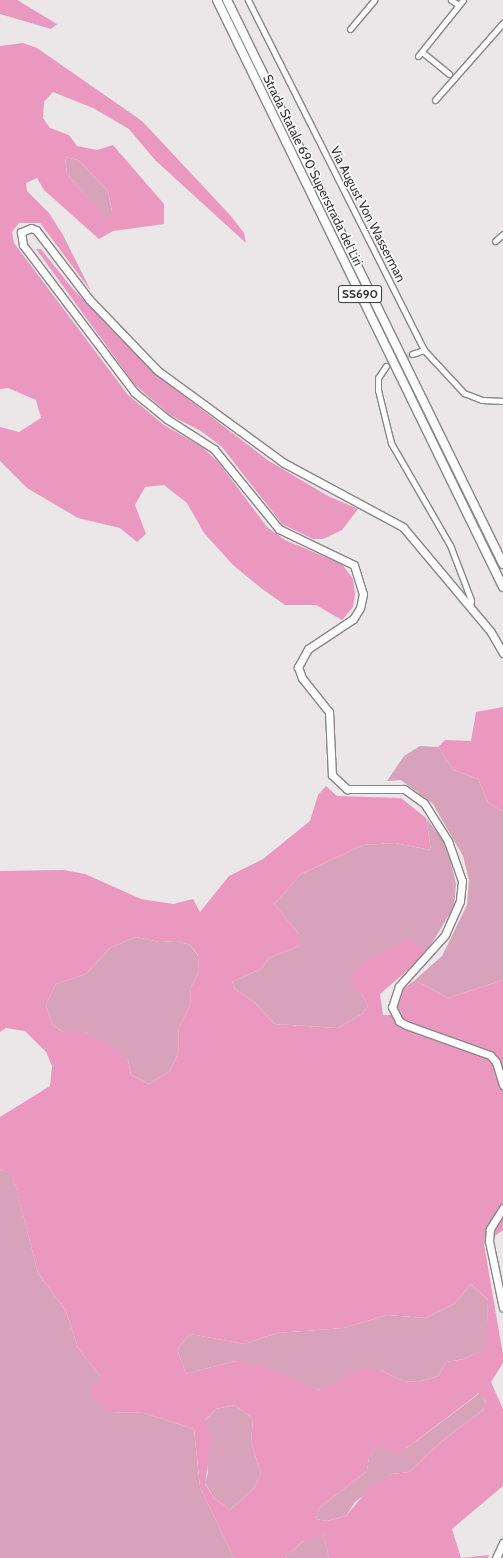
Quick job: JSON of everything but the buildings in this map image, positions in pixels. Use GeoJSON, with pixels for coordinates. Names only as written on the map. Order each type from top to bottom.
{"type":"FeatureCollection","features":[{"type":"Feature","properties":{"kind":"highway","name":"Strada Statale 690 Superstrada del Liri"},"geometry":{"type":"LineString","coordinates":[[217,0],[503,587]]}},
{"type":"Feature","properties":{"kind":"highway","name":"Strada Statale 690 Superstrada del Liri"},"geometry":{"type":"LineString","coordinates":[[227,0],[503,564]]}},
{"type":"Feature","properties":{"kind":"main road"},"geometry":{"type":"LineString","coordinates":[[503,653],[470,606],[403,527],[284,462],[157,370],[89,299],[36,230],[31,228],[21,232],[23,245],[134,392],[167,420],[214,449],[279,529],[354,565],[363,594],[360,608],[353,619],[308,649],[298,667],[302,678],[329,712],[332,774],[347,789],[404,789],[424,803],[448,841],[462,881],[460,901],[445,935],[399,986],[392,1007],[399,1021],[406,1025],[490,1055],[496,1062],[503,1085]]}},
{"type":"Feature","properties":{"kind":"main road"},"geometry":{"type":"LineString","coordinates":[[503,1208],[490,1229],[489,1241],[503,1308]]}},
{"type":"Feature","properties":{"kind":"main road"},"geometry":{"type":"LineString","coordinates":[[496,1558],[503,1543]]}},
{"type":"Feature","properties":{"kind":"street","name":"Via August Von Wasserman"},"geometry":{"type":"LineString","coordinates":[[248,0],[424,350],[464,393],[482,400],[503,401]]}},
{"type":"Feature","properties":{"kind":"street"},"geometry":{"type":"LineString","coordinates":[[350,29],[374,0]]}},
{"type":"Feature","properties":{"kind":"street"},"geometry":{"type":"LineString","coordinates":[[451,0],[459,5]]}},
{"type":"Feature","properties":{"kind":"street"},"geometry":{"type":"LineString","coordinates":[[449,74],[420,54],[463,0]]}},
{"type":"Feature","properties":{"kind":"street"},"geometry":{"type":"LineString","coordinates":[[435,100],[503,23]]}},
{"type":"Feature","properties":{"kind":"street"},"geometry":{"type":"LineString","coordinates":[[495,241],[503,234]]}},
{"type":"Feature","properties":{"kind":"street"},"geometry":{"type":"LineString","coordinates":[[412,354],[424,350]]}},
{"type":"Feature","properties":{"kind":"street"},"geometry":{"type":"LineString","coordinates":[[386,366],[378,378],[378,390],[391,443],[450,545],[471,600],[470,606]]}},
{"type":"Feature","properties":{"kind":"shaded area"},"geometry":{"type":"Polygon","coordinates":[[[0,0],[17,0],[57,24],[51,29],[0,14],[0,0]]]}},
{"type":"Feature","properties":{"kind":"shaded area"},"geometry":{"type":"Polygon","coordinates":[[[23,43],[37,48],[142,121],[230,215],[244,233],[246,243],[155,160],[129,129],[93,108],[53,92],[44,102],[43,118],[50,128],[69,135],[77,146],[97,150],[113,145],[164,204],[164,224],[113,231],[99,239],[44,190],[37,178],[26,183],[27,191],[49,213],[63,235],[91,291],[40,223],[19,223],[12,232],[14,243],[128,395],[164,425],[202,447],[219,463],[267,527],[285,540],[342,564],[353,579],[355,594],[353,607],[342,620],[316,605],[285,605],[261,588],[233,565],[204,533],[187,503],[164,485],[145,487],[135,505],[146,534],[137,542],[120,528],[78,518],[27,488],[0,461],[0,427],[19,432],[41,418],[36,400],[8,388],[0,389],[0,46],[23,43]],[[65,157],[67,174],[108,221],[112,211],[108,191],[78,160],[65,157]]]}},
{"type":"Feature","properties":{"kind":"shaded area"},"geometry":{"type":"Polygon","coordinates":[[[65,157],[78,160],[108,191],[112,212],[108,222],[67,174],[65,157]]]}},
{"type":"Feature","properties":{"kind":"shaded area"},"geometry":{"type":"Polygon","coordinates":[[[36,249],[41,249],[72,288],[158,376],[269,461],[328,496],[358,509],[342,530],[323,539],[313,539],[282,524],[222,447],[201,431],[170,415],[135,385],[36,249]]]}},
{"type":"Feature","properties":{"kind":"shaded area"},"geometry":{"type":"Polygon","coordinates":[[[503,707],[503,812],[488,802],[478,779],[454,770],[438,747],[445,740],[471,741],[476,712],[503,707]]]}},
{"type":"Feature","properties":{"kind":"shaded area"},"geometry":{"type":"Polygon","coordinates":[[[420,746],[438,747],[454,770],[478,779],[488,802],[503,812],[503,980],[448,998],[415,980],[442,956],[467,905],[469,880],[463,856],[433,804],[401,780],[387,781],[404,756],[420,746]]]}},
{"type":"Feature","properties":{"kind":"shaded area"},"geometry":{"type":"Polygon","coordinates":[[[326,786],[337,796],[401,798],[426,818],[431,850],[395,843],[363,845],[301,874],[274,904],[299,934],[299,946],[269,958],[261,969],[232,982],[235,989],[254,1002],[275,1024],[338,1028],[362,1014],[368,1006],[361,993],[350,987],[355,968],[408,939],[420,944],[424,956],[380,994],[383,1015],[399,1015],[396,1006],[402,990],[415,980],[448,998],[503,980],[503,1230],[484,1244],[503,1355],[503,1363],[491,1382],[503,1409],[503,1486],[452,1529],[461,1558],[329,1558],[323,1534],[302,1542],[285,1558],[234,1558],[200,1487],[194,1429],[144,1413],[109,1412],[89,1393],[100,1376],[78,1348],[66,1311],[38,1273],[13,1176],[0,1169],[0,1117],[50,1086],[52,1066],[46,1052],[25,1031],[6,1028],[0,1032],[0,871],[64,870],[85,874],[141,899],[173,904],[193,899],[200,912],[229,876],[263,859],[310,821],[318,795],[326,786]],[[136,937],[110,948],[86,974],[56,984],[46,1005],[52,1024],[63,1032],[85,1032],[116,1048],[128,1060],[131,1075],[149,1084],[170,1071],[178,1053],[179,1027],[190,1005],[191,987],[199,971],[198,955],[190,945],[177,941],[159,942],[136,937]],[[471,1284],[454,1304],[425,1318],[387,1315],[344,1328],[277,1333],[244,1344],[190,1334],[177,1349],[186,1374],[235,1361],[261,1365],[319,1390],[362,1368],[380,1370],[403,1381],[418,1382],[438,1376],[446,1362],[464,1359],[486,1348],[488,1300],[471,1284]],[[479,1393],[407,1448],[395,1453],[378,1445],[369,1457],[367,1471],[319,1508],[316,1519],[327,1521],[346,1516],[371,1486],[392,1474],[409,1472],[441,1442],[483,1410],[486,1402],[479,1393]],[[235,1405],[216,1409],[205,1420],[212,1438],[205,1484],[214,1498],[230,1510],[254,1488],[261,1474],[251,1442],[253,1419],[235,1405]]]}},
{"type":"Feature","properties":{"kind":"shaded area"},"geometry":{"type":"Polygon","coordinates":[[[426,818],[443,840],[450,859],[456,884],[454,907],[424,956],[361,993],[368,1006],[362,1014],[338,1028],[275,1024],[254,1002],[235,989],[232,982],[261,969],[269,958],[299,946],[299,934],[274,904],[301,874],[363,845],[395,843],[431,850],[426,818]]]}},
{"type":"Feature","properties":{"kind":"shaded area"},"geometry":{"type":"Polygon","coordinates":[[[136,937],[159,942],[177,941],[190,945],[198,956],[199,971],[191,987],[190,1005],[179,1027],[178,1053],[170,1071],[149,1084],[131,1075],[128,1060],[85,1032],[63,1032],[52,1024],[46,1005],[56,984],[86,974],[110,948],[136,937]]]}},
{"type":"Feature","properties":{"kind":"shaded area"},"geometry":{"type":"Polygon","coordinates":[[[0,1169],[13,1175],[38,1273],[66,1311],[78,1348],[100,1376],[109,1412],[144,1413],[194,1429],[200,1487],[234,1558],[0,1558],[0,1169]]]}},
{"type":"Feature","properties":{"kind":"shaded area"},"geometry":{"type":"Polygon","coordinates":[[[471,1284],[488,1300],[487,1348],[464,1359],[446,1362],[438,1376],[418,1382],[403,1381],[380,1370],[319,1390],[235,1361],[186,1374],[177,1349],[190,1334],[244,1344],[277,1333],[344,1328],[387,1315],[425,1318],[454,1304],[471,1284]]]}},
{"type":"Feature","properties":{"kind":"shaded area"},"geometry":{"type":"Polygon","coordinates":[[[480,1393],[486,1403],[483,1410],[441,1442],[409,1472],[392,1474],[355,1502],[346,1516],[327,1521],[316,1519],[319,1508],[367,1471],[369,1457],[378,1444],[407,1448],[480,1393]]]}},
{"type":"Feature","properties":{"kind":"shaded area"},"geometry":{"type":"Polygon","coordinates":[[[235,1405],[253,1419],[251,1442],[261,1474],[254,1488],[230,1510],[214,1498],[205,1483],[208,1473],[205,1420],[216,1409],[235,1405]]]}},
{"type":"Feature","properties":{"kind":"shaded area"},"geometry":{"type":"Polygon","coordinates":[[[323,1533],[329,1558],[285,1558],[302,1542],[323,1533]]]}},
{"type":"Feature","properties":{"kind":"shaded area"},"geometry":{"type":"Polygon","coordinates":[[[489,1555],[488,1558],[461,1558],[489,1555]]]}},
{"type":"Feature","properties":{"kind":"tunnel"},"geometry":{"type":"LineString","coordinates":[[386,366],[412,354]]}}]}
